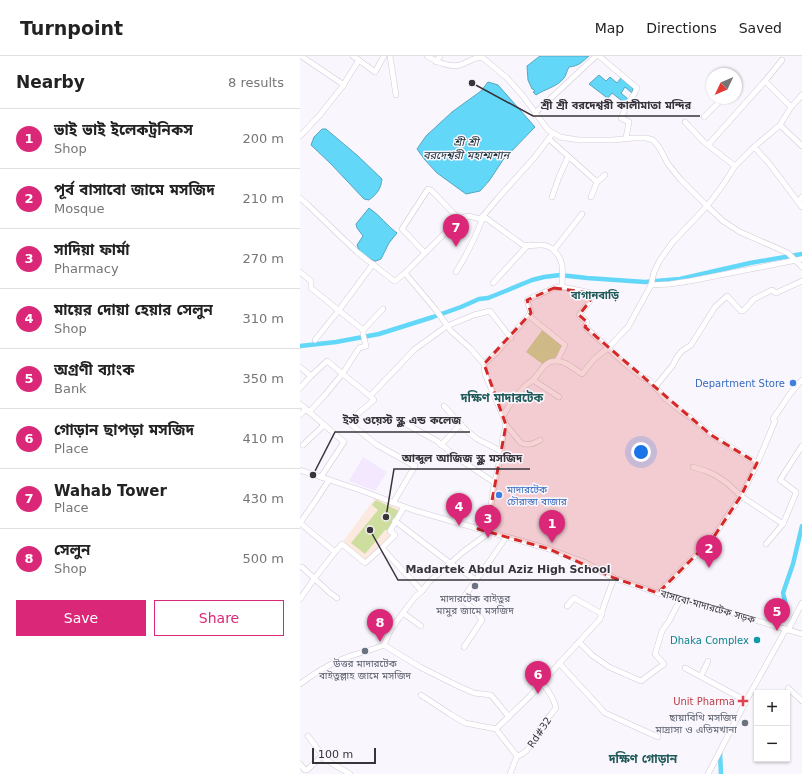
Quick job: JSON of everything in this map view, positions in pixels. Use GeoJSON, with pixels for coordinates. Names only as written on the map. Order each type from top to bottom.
{"type":"FeatureCollection","features":[{"type":"Feature","properties":{"kind":"street"},"geometry":{"type":"LineString","coordinates":[[301,56],[344,85]]}},
{"type":"Feature","properties":{"kind":"street"},"geometry":{"type":"LineString","coordinates":[[353,56],[374,72],[384,56]]}},
{"type":"Feature","properties":{"kind":"street"},"geometry":{"type":"LineString","coordinates":[[390,56],[396,95]]}},
{"type":"Feature","properties":{"kind":"street"},"geometry":{"type":"LineString","coordinates":[[427,56],[436,62],[452,66],[461,65],[474,58],[481,57],[507,78],[523,96],[548,130],[560,137],[579,140],[614,140],[626,138],[646,138],[653,140],[668,164],[681,180],[723,221],[740,232],[788,253],[802,268]]}},
{"type":"Feature","properties":{"kind":"street"},"geometry":{"type":"LineString","coordinates":[[436,62],[440,56]]}},
{"type":"Feature","properties":{"kind":"street"},"geometry":{"type":"LineString","coordinates":[[535,113],[596,56]]}},
{"type":"Feature","properties":{"kind":"street"},"geometry":{"type":"LineString","coordinates":[[599,56],[636,88],[635,94],[628,103],[621,118],[629,122],[626,138]]}},
{"type":"Feature","properties":{"kind":"street"},"geometry":{"type":"LineString","coordinates":[[300,136],[319,116],[344,85],[360,60]]}},
{"type":"Feature","properties":{"kind":"street"},"geometry":{"type":"LineString","coordinates":[[708,145],[782,60]]}},
{"type":"Feature","properties":{"kind":"street"},"geometry":{"type":"LineString","coordinates":[[765,81],[791,106]]}},
{"type":"Feature","properties":{"kind":"street"},"geometry":{"type":"LineString","coordinates":[[503,416],[514,397],[533,380],[545,365],[552,361],[560,361],[582,374],[594,360],[628,327],[652,282],[654,272],[660,260],[672,243],[707,206],[735,166],[780,124],[791,106],[802,96]]}},
{"type":"Feature","properties":{"kind":"street"},"geometry":{"type":"LineString","coordinates":[[704,117],[717,104]]}},
{"type":"Feature","properties":{"kind":"street"},"geometry":{"type":"LineString","coordinates":[[685,122],[704,142],[735,166]]}},
{"type":"Feature","properties":{"kind":"street"},"geometry":{"type":"LineString","coordinates":[[780,124],[802,146]]}},
{"type":"Feature","properties":{"kind":"street"},"geometry":{"type":"LineString","coordinates":[[456,272],[468,252],[479,229],[483,216],[534,158],[553,133]]}},
{"type":"Feature","properties":{"kind":"street"},"geometry":{"type":"LineString","coordinates":[[549,139],[598,182]]}},
{"type":"Feature","properties":{"kind":"street"},"geometry":{"type":"LineString","coordinates":[[754,147],[768,162],[802,207]]}},
{"type":"Feature","properties":{"kind":"street"},"geometry":{"type":"LineString","coordinates":[[552,197],[568,157]]}},
{"type":"Feature","properties":{"kind":"street"},"geometry":{"type":"LineString","coordinates":[[590,197],[598,182],[606,175]]}},
{"type":"Feature","properties":{"kind":"street"},"geometry":{"type":"LineString","coordinates":[[425,253],[402,229],[428,189],[431,190],[459,219]]}},
{"type":"Feature","properties":{"kind":"street"},"geometry":{"type":"LineString","coordinates":[[798,202],[802,197]]}},
{"type":"Feature","properties":{"kind":"street"},"geometry":{"type":"LineString","coordinates":[[300,198],[357,252],[394,281],[405,273],[459,219],[464,216],[480,218],[483,216]]}},
{"type":"Feature","properties":{"kind":"street"},"geometry":{"type":"LineString","coordinates":[[554,250],[582,214]]}},
{"type":"Feature","properties":{"kind":"street"},"geometry":{"type":"LineString","coordinates":[[483,216],[523,245],[543,244],[554,250],[560,258],[562,265],[562,287]]}},
{"type":"Feature","properties":{"kind":"street"},"geometry":{"type":"LineString","coordinates":[[493,283],[527,246]]}},
{"type":"Feature","properties":{"kind":"street"},"geometry":{"type":"LineString","coordinates":[[652,282],[670,284],[690,281],[794,259],[802,259]]}},
{"type":"Feature","properties":{"kind":"street"},"geometry":{"type":"LineString","coordinates":[[315,340],[373,264]]}},
{"type":"Feature","properties":{"kind":"street"},"geometry":{"type":"LineString","coordinates":[[300,272],[311,281],[311,288],[339,310],[363,332],[366,346],[359,348],[343,373],[325,395],[300,416]]}},
{"type":"Feature","properties":{"kind":"street"},"geometry":{"type":"LineString","coordinates":[[405,273],[436,310],[447,326],[484,364],[485,374],[506,425],[521,443],[534,444],[540,440]]}},
{"type":"Feature","properties":{"kind":"street"},"geometry":{"type":"LineString","coordinates":[[655,387],[673,366],[677,357],[682,351],[691,345],[715,307],[727,296],[740,311],[743,312],[754,299],[772,290],[776,293],[802,282]]}},
{"type":"Feature","properties":{"kind":"street"},"geometry":{"type":"LineString","coordinates":[[484,364],[496,354],[529,316],[531,313],[527,300],[554,288],[562,287],[592,293],[590,301],[579,315],[587,322],[585,327],[634,371],[649,380],[666,399],[711,435],[757,463]]}},
{"type":"Feature","properties":{"kind":"street"},"geometry":{"type":"LineString","coordinates":[[363,332],[383,309]]}},
{"type":"Feature","properties":{"kind":"street"},"geometry":{"type":"LineString","coordinates":[[370,396],[415,349],[447,326],[474,315],[490,311],[510,338]]}},
{"type":"Feature","properties":{"kind":"street"},"geometry":{"type":"LineString","coordinates":[[529,316],[566,345],[557,361]]}},
{"type":"Feature","properties":{"kind":"street"},"geometry":{"type":"LineString","coordinates":[[300,388],[327,361],[374,400],[348,422],[377,445],[415,466],[393,503]]}},
{"type":"Feature","properties":{"kind":"street"},"geometry":{"type":"LineString","coordinates":[[300,367],[311,376]]}},
{"type":"Feature","properties":{"kind":"street"},"geometry":{"type":"LineString","coordinates":[[533,380],[559,397]]}},
{"type":"Feature","properties":{"kind":"street"},"geometry":{"type":"LineString","coordinates":[[658,592],[713,538],[741,496],[775,421],[773,419],[790,394],[802,380]]}},
{"type":"Feature","properties":{"kind":"street"},"geometry":{"type":"LineString","coordinates":[[300,404],[344,442],[322,477]]}},
{"type":"Feature","properties":{"kind":"street"},"geometry":{"type":"LineString","coordinates":[[444,406],[477,439],[501,451]]}},
{"type":"Feature","properties":{"kind":"street"},"geometry":{"type":"LineString","coordinates":[[406,424],[437,441],[459,459],[495,483]]}},
{"type":"Feature","properties":{"kind":"street"},"geometry":{"type":"LineString","coordinates":[[441,445],[461,424]]}},
{"type":"Feature","properties":{"kind":"street"},"geometry":{"type":"LineString","coordinates":[[303,445],[324,425]]}},
{"type":"Feature","properties":{"kind":"street"},"geometry":{"type":"LineString","coordinates":[[478,529],[491,506],[506,425]]}},
{"type":"Feature","properties":{"kind":"street"},"geometry":{"type":"LineString","coordinates":[[766,544],[783,524],[796,492],[780,480],[802,446]]}},
{"type":"Feature","properties":{"kind":"street"},"geometry":{"type":"LineString","coordinates":[[694,467],[706,471],[727,483],[741,496],[783,524]]}},
{"type":"Feature","properties":{"kind":"street","name":"বাসাবো-মাদারটেক সড়ক"},"geometry":{"type":"LineString","coordinates":[[300,470],[393,503],[549,549],[578,560],[614,578],[802,634]]}},
{"type":"Feature","properties":{"kind":"street"},"geometry":{"type":"LineString","coordinates":[[329,480],[300,523],[335,552]]}},
{"type":"Feature","properties":{"kind":"street"},"geometry":{"type":"LineString","coordinates":[[300,599],[342,544],[365,563],[382,548],[395,535],[390,530],[404,506]]}},
{"type":"Feature","properties":{"kind":"street"},"geometry":{"type":"LineString","coordinates":[[395,521],[450,563],[476,580]]}},
{"type":"Feature","properties":{"kind":"street"},"geometry":{"type":"LineString","coordinates":[[300,684],[322,669],[338,661],[384,645],[390,631],[415,597],[429,582],[463,552],[490,532]]}},
{"type":"Feature","properties":{"kind":"street"},"geometry":{"type":"LineString","coordinates":[[464,647],[482,620],[475,610],[462,600],[506,537]]}},
{"type":"Feature","properties":{"kind":"street"},"geometry":{"type":"LineString","coordinates":[[382,548],[422,591]]}},
{"type":"Feature","properties":{"kind":"street"},"geometry":{"type":"LineString","coordinates":[[302,567],[337,598]]}},
{"type":"Feature","properties":{"kind":"street"},"geometry":{"type":"LineString","coordinates":[[496,729],[510,717],[516,708],[530,696],[600,620],[614,578]]}},
{"type":"Feature","properties":{"kind":"street"},"geometry":{"type":"LineString","coordinates":[[567,606],[574,598],[602,614]]}},
{"type":"Feature","properties":{"kind":"street"},"geometry":{"type":"LineString","coordinates":[[579,642],[592,655],[609,667],[641,681],[664,664],[655,654],[662,631],[681,598]]}},
{"type":"Feature","properties":{"kind":"street"},"geometry":{"type":"LineString","coordinates":[[708,773],[746,701],[802,603]]}},
{"type":"Feature","properties":{"kind":"street"},"geometry":{"type":"LineString","coordinates":[[403,613],[421,626]]}},
{"type":"Feature","properties":{"kind":"street"},"geometry":{"type":"LineString","coordinates":[[384,645],[420,667],[458,686],[474,693],[491,695],[510,717]]}},
{"type":"Feature","properties":{"kind":"street"},"geometry":{"type":"LineString","coordinates":[[701,676],[708,661]]}},
{"type":"Feature","properties":{"kind":"street"},"geometry":{"type":"LineString","coordinates":[[559,663],[605,713],[658,737]]}},
{"type":"Feature","properties":{"kind":"street"},"geometry":{"type":"LineString","coordinates":[[685,668],[746,701]]}},
{"type":"Feature","properties":{"kind":"street","name":"Rd#32"},"geometry":{"type":"LineString","coordinates":[[517,756],[522,755],[533,742],[539,729],[556,708],[550,693],[542,683]]}},
{"type":"Feature","properties":{"kind":"street"},"geometry":{"type":"LineString","coordinates":[[788,688],[802,701]]}},
{"type":"Feature","properties":{"kind":"street"},"geometry":{"type":"LineString","coordinates":[[421,695],[465,723],[496,729],[517,756],[510,774]]}},
{"type":"Feature","properties":{"kind":"street"},"geometry":{"type":"LineString","coordinates":[[308,736],[322,756],[333,765],[350,774]]}},
{"type":"Feature","properties":{"kind":"street"},"geometry":{"type":"LineString","coordinates":[[300,764],[305,770],[307,770],[322,756]]}},
{"type":"Feature","properties":{"kind":"highlighted area"},"geometry":{"type":"Polygon","coordinates":[[[554,288],[592,293],[590,301],[579,315],[587,322],[585,327],[711,435],[757,463],[741,496],[713,538],[658,593],[614,578],[549,549],[478,529],[491,506],[506,425],[484,364],[531,313],[527,300],[554,288]]]}},
{"type":"Feature","properties":{"kind":"shaded area"},"geometry":{"type":"Polygon","coordinates":[[[363,457],[387,472],[375,491],[349,481],[363,457]]]}},
{"type":"Feature","properties":{"kind":"shaded area"},"geometry":{"type":"Polygon","coordinates":[[[375,498],[400,509],[388,530],[392,536],[365,561],[342,543],[375,498]]]}},
{"type":"Feature","properties":{"kind":"green space"},"geometry":{"type":"Polygon","coordinates":[[[543,329],[564,345],[556,359],[548,360],[544,365],[526,352],[543,329]]]}},
{"type":"Feature","properties":{"kind":"green space"},"geometry":{"type":"Polygon","coordinates":[[[376,500],[399,511],[388,530],[385,530],[365,554],[351,543],[378,510],[372,505],[376,500]]]}},
{"type":"Feature","properties":{"kind":"water"},"geometry":{"type":"Polygon","coordinates":[[[540,56],[589,56],[578,65],[569,67],[565,77],[558,84],[536,95],[533,92],[535,91],[532,89],[528,80],[527,66],[540,56]]]}},
{"type":"Feature","properties":{"kind":"water"},"geometry":{"type":"Polygon","coordinates":[[[599,75],[606,81],[610,77],[617,83],[621,78],[633,88],[632,93],[625,87],[621,93],[628,99],[626,104],[612,93],[608,98],[606,97],[589,84],[599,75]]]}},
{"type":"Feature","properties":{"kind":"water","name":"শ্রী শ্রী বরদেশ্বরী মহাশ্মশান"},"geometry":{"type":"Polygon","coordinates":[[[488,82],[498,85],[535,127],[503,160],[489,181],[480,191],[466,194],[437,173],[417,149],[426,136],[452,112],[481,91],[488,82]]]}},
{"type":"Feature","properties":{"kind":"water"},"geometry":{"type":"Polygon","coordinates":[[[322,129],[326,129],[382,179],[381,186],[378,191],[369,200],[364,199],[311,145],[314,137],[322,129]]]}},
{"type":"Feature","properties":{"kind":"water"},"geometry":{"type":"Polygon","coordinates":[[[369,208],[397,233],[389,243],[381,259],[376,261],[360,252],[357,245],[363,236],[356,224],[369,208]]]}},
{"type":"Feature","properties":{"kind":"waterway"},"geometry":{"type":"LineString","coordinates":[[300,346],[336,342],[379,334],[433,317],[479,299],[488,298],[532,280],[544,277],[560,275],[645,282],[680,279],[750,263],[802,254]]}},
{"type":"Feature","properties":{"kind":"waterway"},"geometry":{"type":"LineString","coordinates":[[786,605],[783,593],[793,564],[802,526]]}},
{"type":"Feature","properties":{"kind":"waterway"},"geometry":{"type":"LineString","coordinates":[[720,752],[721,774]]}},
{"type":"Feature","properties":{"kind":"place","name":"শ্রী শ্রী বরদেশ্বরী কালীমাতা মন্দির"},"geometry":{"type":"Point","coordinates":[472,83]}},
{"type":"Feature","properties":{"kind":"place","name":"Wahab Tower"},"geometry":{"type":"Point","coordinates":[456,247]}},
{"type":"Feature","properties":{"kind":"place","name":"Department Store"},"geometry":{"type":"Point","coordinates":[793,383]}},
{"type":"Feature","properties":{"kind":"place","name":"ইস্ট ওয়েস্ট স্কুল এন্ড কলেজ"},"geometry":{"type":"Point","coordinates":[313,475]}},
{"type":"Feature","properties":{"kind":"place","name":"মাদারটেক চৌরাস্তা বাজার"},"geometry":{"type":"Point","coordinates":[499,495]}},
{"type":"Feature","properties":{"kind":"place","name":"আব্দুল আজিজ স্কুল মসজিদ"},"geometry":{"type":"Point","coordinates":[386,517]}},
{"type":"Feature","properties":{"kind":"place","name":"মায়ের দোয়া হেয়ার সেলুন"},"geometry":{"type":"Point","coordinates":[459,526]}},
{"type":"Feature","properties":{"kind":"place","name":"Madartek Abdul Aziz High School"},"geometry":{"type":"Point","coordinates":[370,530]}},
{"type":"Feature","properties":{"kind":"place","name":"সাদিয়া ফার্মা"},"geometry":{"type":"Point","coordinates":[488,538]}},
{"type":"Feature","properties":{"kind":"place","name":"ভাই ভাই ইলেকট্রনিকস"},"geometry":{"type":"Point","coordinates":[552,543]}},
{"type":"Feature","properties":{"kind":"place","name":"পূর্ব বাসাবো জামে মসজিদ"},"geometry":{"type":"Point","coordinates":[709,568]}},
{"type":"Feature","properties":{"kind":"place","name":"মাদারটেক বাইতুর মামুর জামে মসজিদ"},"geometry":{"type":"Point","coordinates":[475,586]}},
{"type":"Feature","properties":{"kind":"place","name":"অগ্রণী ব্যাংক"},"geometry":{"type":"Point","coordinates":[777,631]}},
{"type":"Feature","properties":{"kind":"place","name":"Dhaka Complex"},"geometry":{"type":"Point","coordinates":[757,640]}},
{"type":"Feature","properties":{"kind":"place","name":"সেলুন"},"geometry":{"type":"Point","coordinates":[380,642]}},
{"type":"Feature","properties":{"kind":"place","name":"উত্তর মাদারটেক বাইতুল্লাহ জামে মসজিদ"},"geometry":{"type":"Point","coordinates":[365,651]}},
{"type":"Feature","properties":{"kind":"place","name":"গোড়ান ছাপড়া মসজিদ"},"geometry":{"type":"Point","coordinates":[538,694]}},
{"type":"Feature","properties":{"kind":"place","name":"Unit Pharma"},"geometry":{"type":"Point","coordinates":[743,701]}},
{"type":"Feature","properties":{"kind":"place","name":"ছায়াবিথি মসজিদ মাদ্রাসা ও এতিমখানা"},"geometry":{"type":"Point","coordinates":[745,723]}},
{"type":"Feature","properties":{"kind":"district","name":"বাগানবাড়ি"},"geometry":{"type":"Point","coordinates":[595,295]}},
{"type":"Feature","properties":{"kind":"district","name":"দক্ষিণ মাদারটেক"},"geometry":{"type":"Point","coordinates":[502,398]}},
{"type":"Feature","properties":{"kind":"district","name":"দক্ষিণ গোড়ান"},"geometry":{"type":"Point","coordinates":[643,759]}}]}
